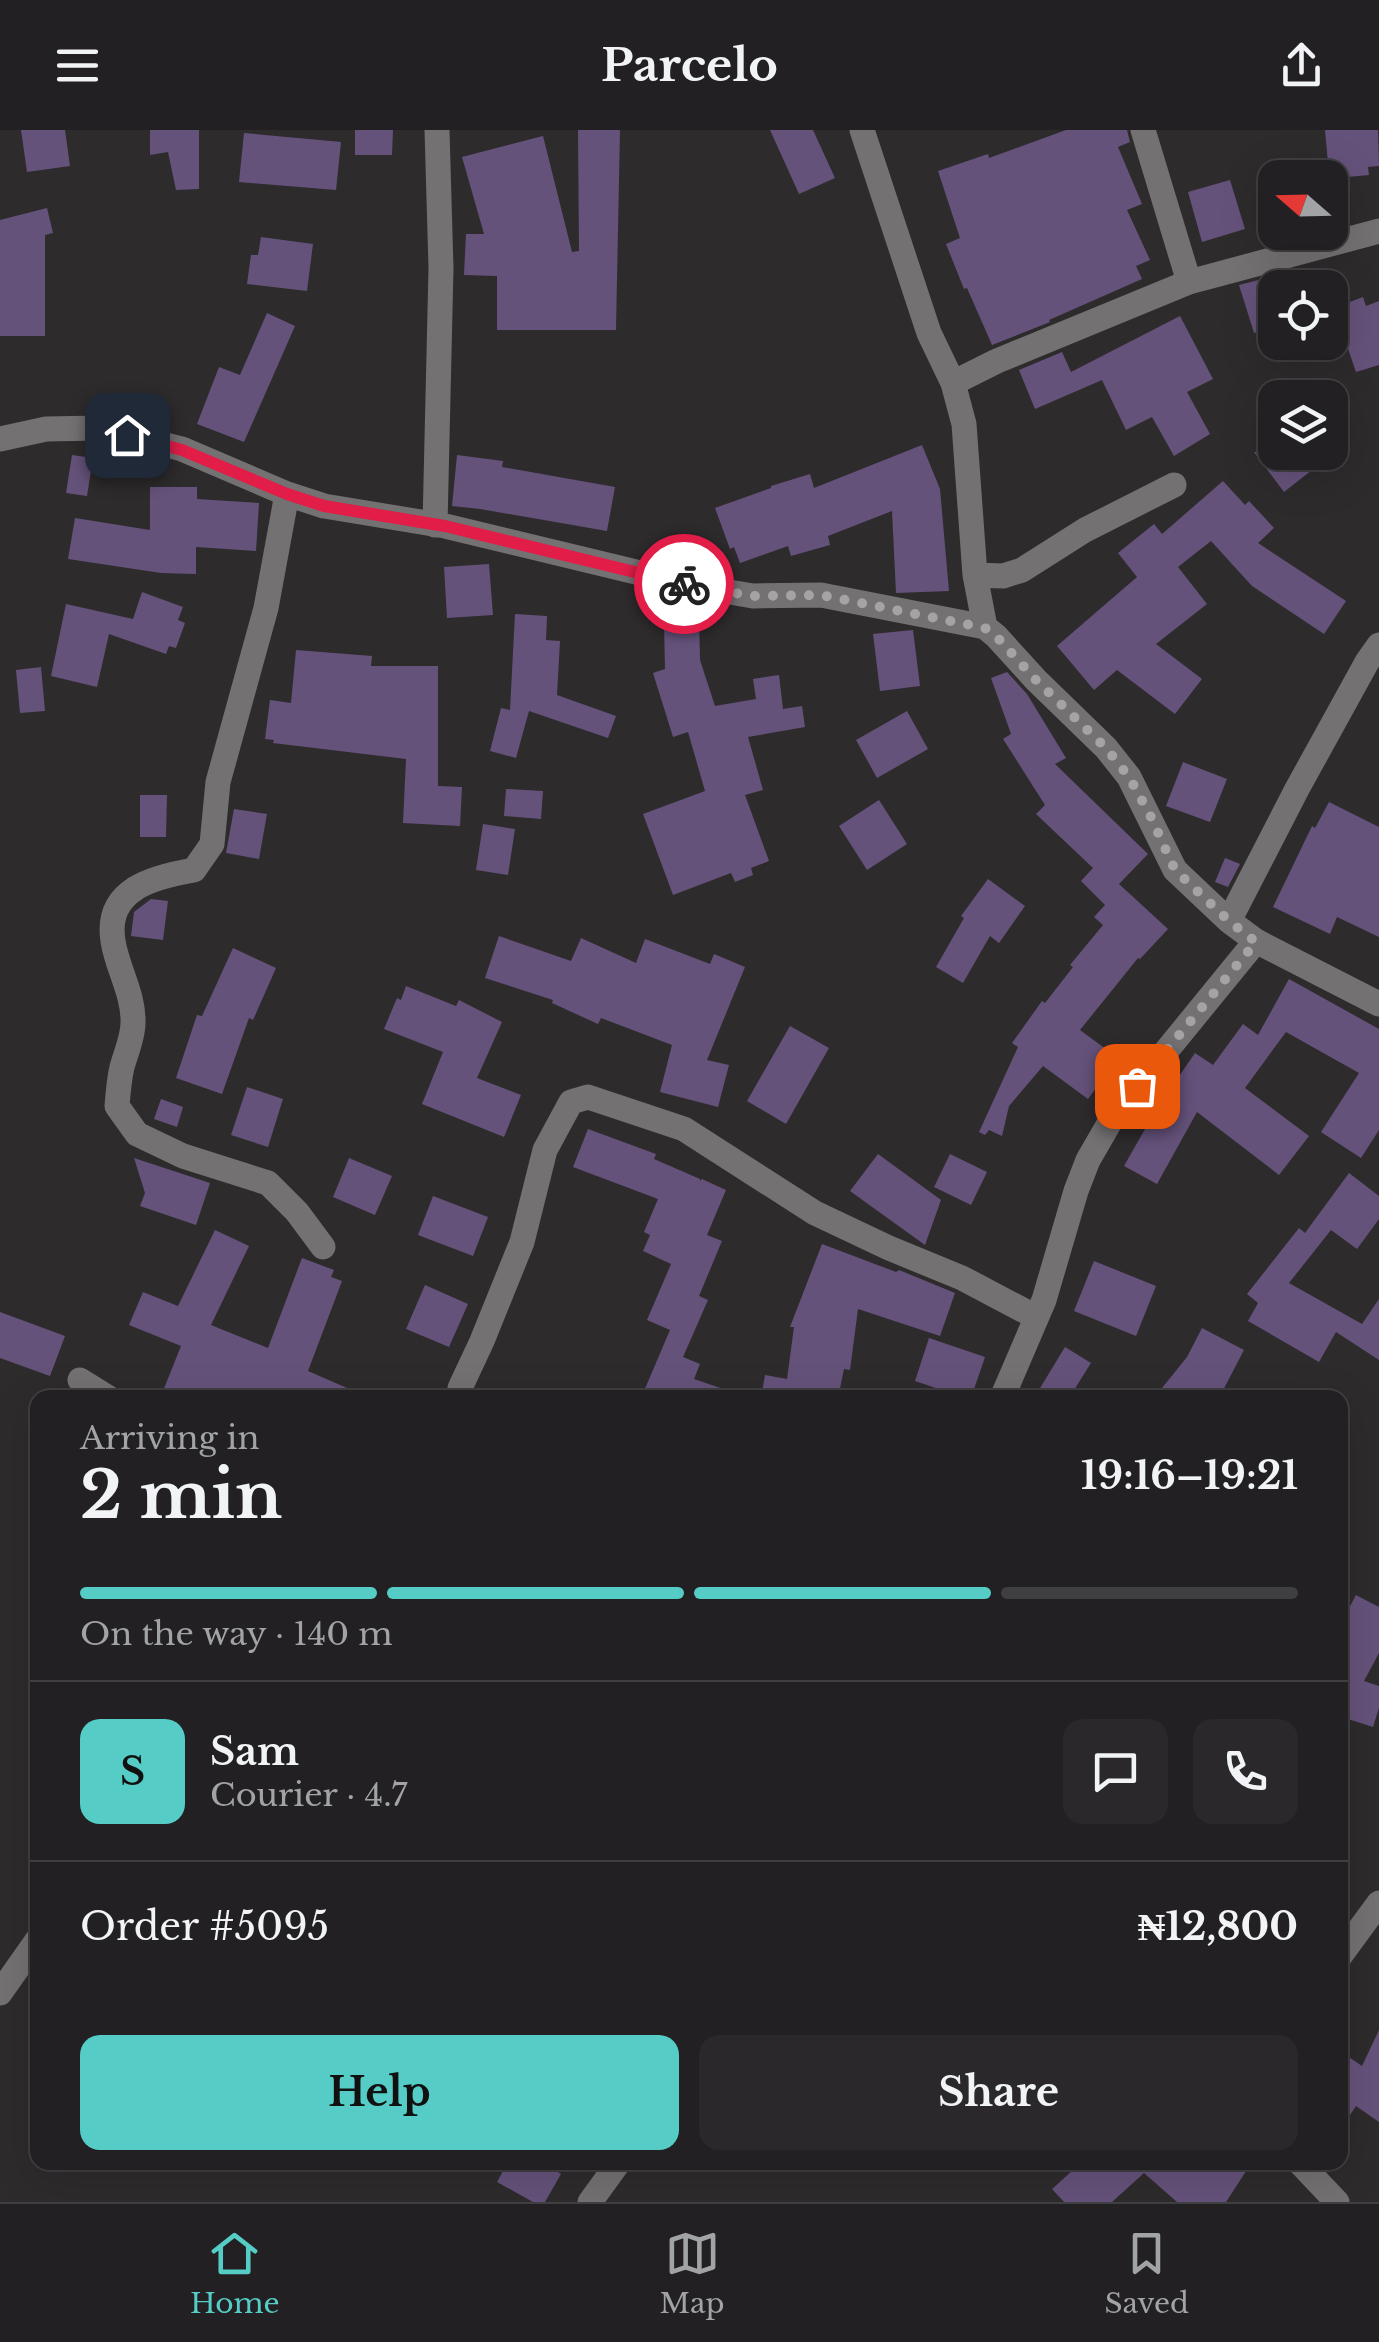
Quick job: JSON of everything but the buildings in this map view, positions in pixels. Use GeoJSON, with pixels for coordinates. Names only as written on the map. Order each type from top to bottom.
{"type":"FeatureCollection","features":[{"type":"Feature","properties":{"kind":"street"},"geometry":{"type":"LineString","coordinates":[[435,525],[441,268],[438,130]]}},
{"type":"Feature","properties":{"kind":"street"},"geometry":{"type":"LineString","coordinates":[[862,130],[930,334],[953,383],[964,424],[975,575],[985,628]]}},
{"type":"Feature","properties":{"kind":"street"},"geometry":{"type":"LineString","coordinates":[[1143,130],[1189,282]]}},
{"type":"Feature","properties":{"kind":"street"},"geometry":{"type":"LineString","coordinates":[[953,383],[1189,282],[1379,232]]}},
{"type":"Feature","properties":{"kind":"street"},"geometry":{"type":"LineString","coordinates":[[0,438],[46,428],[100,428],[182,450],[324,506],[435,525],[694,586],[752,596],[821,595],[985,628],[1106,748],[1129,777],[1175,870],[1256,942],[1379,1004]]}},
{"type":"Feature","properties":{"kind":"street"},"geometry":{"type":"LineString","coordinates":[[975,575],[1004,576],[1022,570],[1084,530],[1174,485]]}},
{"type":"Feature","properties":{"kind":"street"},"geometry":{"type":"LineString","coordinates":[[287,494],[266,608],[218,782],[212,844],[194,870],[163,876],[131,890],[114,911],[112,940],[133,1024],[116,1106],[136,1134],[183,1156],[268,1183],[298,1212],[323,1246]]}},
{"type":"Feature","properties":{"kind":"street"},"geometry":{"type":"LineString","coordinates":[[1229,921],[1366,662],[1379,645]]}},
{"type":"Feature","properties":{"kind":"street"},"geometry":{"type":"LineString","coordinates":[[1005,1390],[1036,1317],[1088,1160],[1114,1115],[1256,942]]}},
{"type":"Feature","properties":{"kind":"street"},"geometry":{"type":"LineString","coordinates":[[460,1388],[522,1242],[545,1150],[570,1102],[588,1097],[684,1129],[815,1213],[962,1278],[1036,1317]]}},
{"type":"Feature","properties":{"kind":"street"},"geometry":{"type":"LineString","coordinates":[[80,1380],[96,1390]]}},
{"type":"Feature","properties":{"kind":"street"},"geometry":{"type":"LineString","coordinates":[[1348,1945],[1379,1903]]}},
{"type":"Feature","properties":{"kind":"street"},"geometry":{"type":"LineString","coordinates":[[0,1993],[30,1950]]}},
{"type":"Feature","properties":{"kind":"street"},"geometry":{"type":"LineString","coordinates":[[590,2202],[613,2170]]}},
{"type":"Feature","properties":{"kind":"street"},"geometry":{"type":"LineString","coordinates":[[1307,2170],[1337,2202]]}},
{"type":"Feature","properties":{"kind":"way so far"},"geometry":{"type":"LineString","coordinates":[[684,584],[752,596],[821,595],[985,628],[1106,748],[1129,777],[1175,870],[1256,942],[1137,1086]]}},
{"type":"Feature","properties":{"kind":"route"},"geometry":{"type":"LineString","coordinates":[[127,435],[182,450],[324,506],[445,526],[684,584]]}}]}
